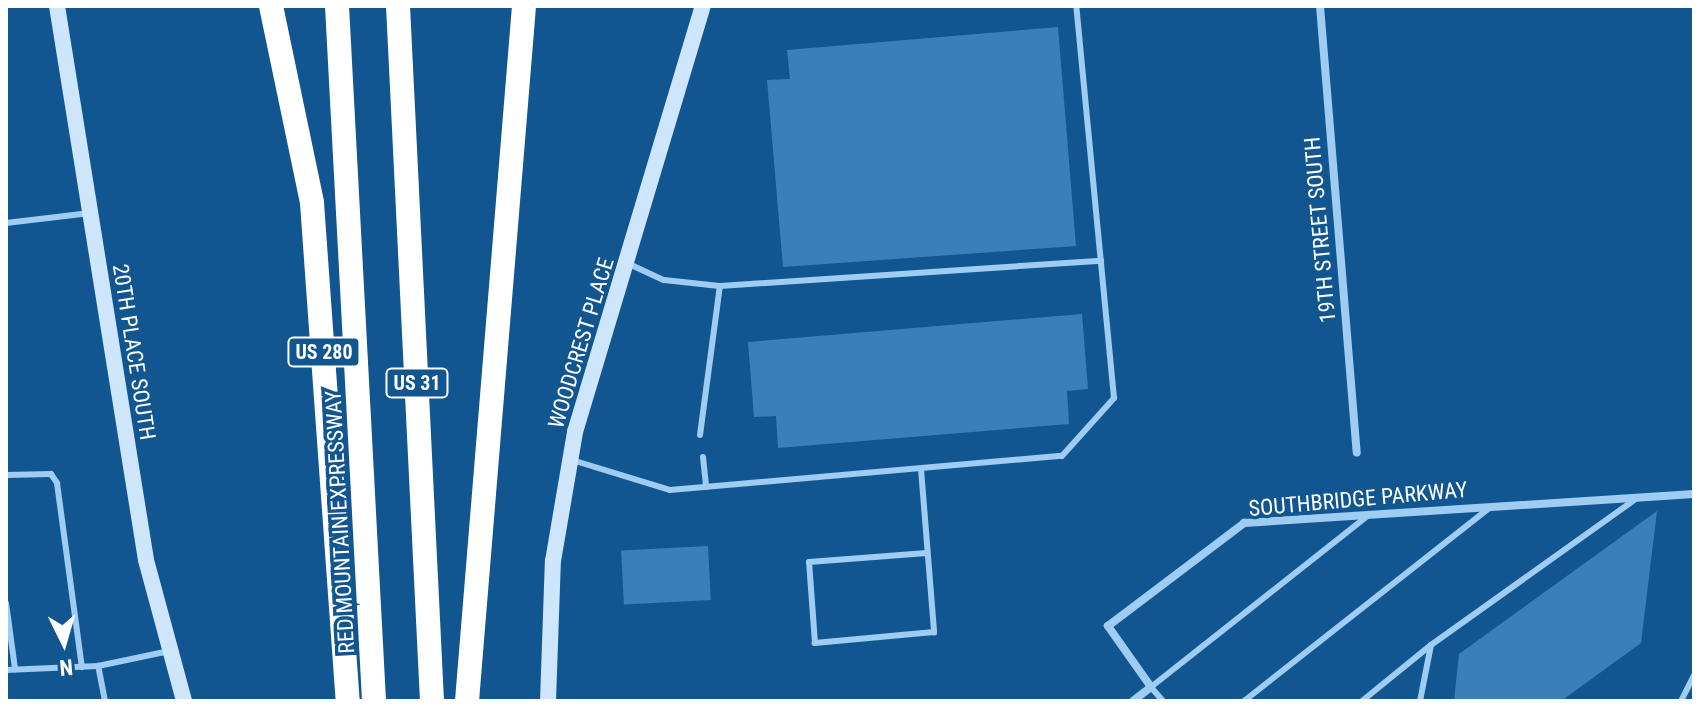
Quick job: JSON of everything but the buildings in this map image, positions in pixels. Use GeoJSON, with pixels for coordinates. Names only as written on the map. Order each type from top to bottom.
{"type":"FeatureCollection","features":[{"type":"Feature","properties":{"kind":"highway","name":"US 280"},"geometry":{"type":"LineString","coordinates":[[271,6],[312,203],[348,701]]}},
{"type":"Feature","properties":{"kind":"highway","name":"RED MOUNTAIN EXPRESSWAY"},"geometry":{"type":"LineString","coordinates":[[337,6],[374,701]]}},
{"type":"Feature","properties":{"kind":"highway","name":"US 31"},"geometry":{"type":"LineString","coordinates":[[398,6],[432,701]]}},
{"type":"Feature","properties":{"kind":"highway"},"geometry":{"type":"LineString","coordinates":[[467,701],[524,6]]}},
{"type":"Feature","properties":{"kind":"street","name":"20TH PLACE SOUTH"},"geometry":{"type":"LineString","coordinates":[[57,6],[146,560],[184,701]]}},
{"type":"Feature","properties":{"kind":"street","name":"WOODCREST PLACE"},"geometry":{"type":"LineString","coordinates":[[548,701],[548,617],[569,460],[703,6]]}},
{"type":"Feature","properties":{"kind":"street","name":"19TH STREET SOUTH"},"geometry":{"type":"LineString","coordinates":[[1320,6],[1357,452]]}},
{"type":"Feature","properties":{"kind":"street","name":"SOUTHBRIDGE PARKWAY"},"geometry":{"type":"LineString","coordinates":[[1151,687],[1108,626],[1244,523],[1694,494]]}},
{"type":"Feature","properties":{"kind":"street"},"geometry":{"type":"LineString","coordinates":[[1133,701],[1151,687]]}},
{"type":"Feature","properties":{"kind":"lane"},"geometry":{"type":"LineString","coordinates":[[569,460],[670,490],[1062,456],[1114,398],[1076,6]]}},
{"type":"Feature","properties":{"kind":"lane"},"geometry":{"type":"LineString","coordinates":[[6,223],[90,213]]}},
{"type":"Feature","properties":{"kind":"lane"},"geometry":{"type":"LineString","coordinates":[[629,264],[664,280],[720,286],[1101,261]]}},
{"type":"Feature","properties":{"kind":"lane"},"geometry":{"type":"LineString","coordinates":[[700,435],[720,286]]}},
{"type":"Feature","properties":{"kind":"lane"},"geometry":{"type":"LineString","coordinates":[[703,457],[706,487]]}},
{"type":"Feature","properties":{"kind":"lane"},"geometry":{"type":"LineString","coordinates":[[921,469],[934,632],[815,643],[809,562],[927,553]]}},
{"type":"Feature","properties":{"kind":"lane"},"geometry":{"type":"LineString","coordinates":[[6,475],[51,474],[57,483],[82,667]]}},
{"type":"Feature","properties":{"kind":"lane"},"geometry":{"type":"LineString","coordinates":[[1362,701],[1431,645],[1639,497]]}},
{"type":"Feature","properties":{"kind":"lane"},"geometry":{"type":"LineString","coordinates":[[1244,701],[1492,506]]}},
{"type":"Feature","properties":{"kind":"lane"},"geometry":{"type":"LineString","coordinates":[[1163,701],[1151,687],[1370,514]]}},
{"type":"Feature","properties":{"kind":"lane"},"geometry":{"type":"LineString","coordinates":[[6,603],[15,669]]}},
{"type":"Feature","properties":{"kind":"lane"},"geometry":{"type":"LineString","coordinates":[[1420,701],[1431,645]]}},
{"type":"Feature","properties":{"kind":"lane"},"geometry":{"type":"LineString","coordinates":[[6,670],[98,666],[169,651]]}},
{"type":"Feature","properties":{"kind":"lane"},"geometry":{"type":"LineString","coordinates":[[98,666],[105,701]]}},
{"type":"Feature","properties":{"kind":"lane"},"geometry":{"type":"LineString","coordinates":[[1681,701],[1694,675]]}}]}
